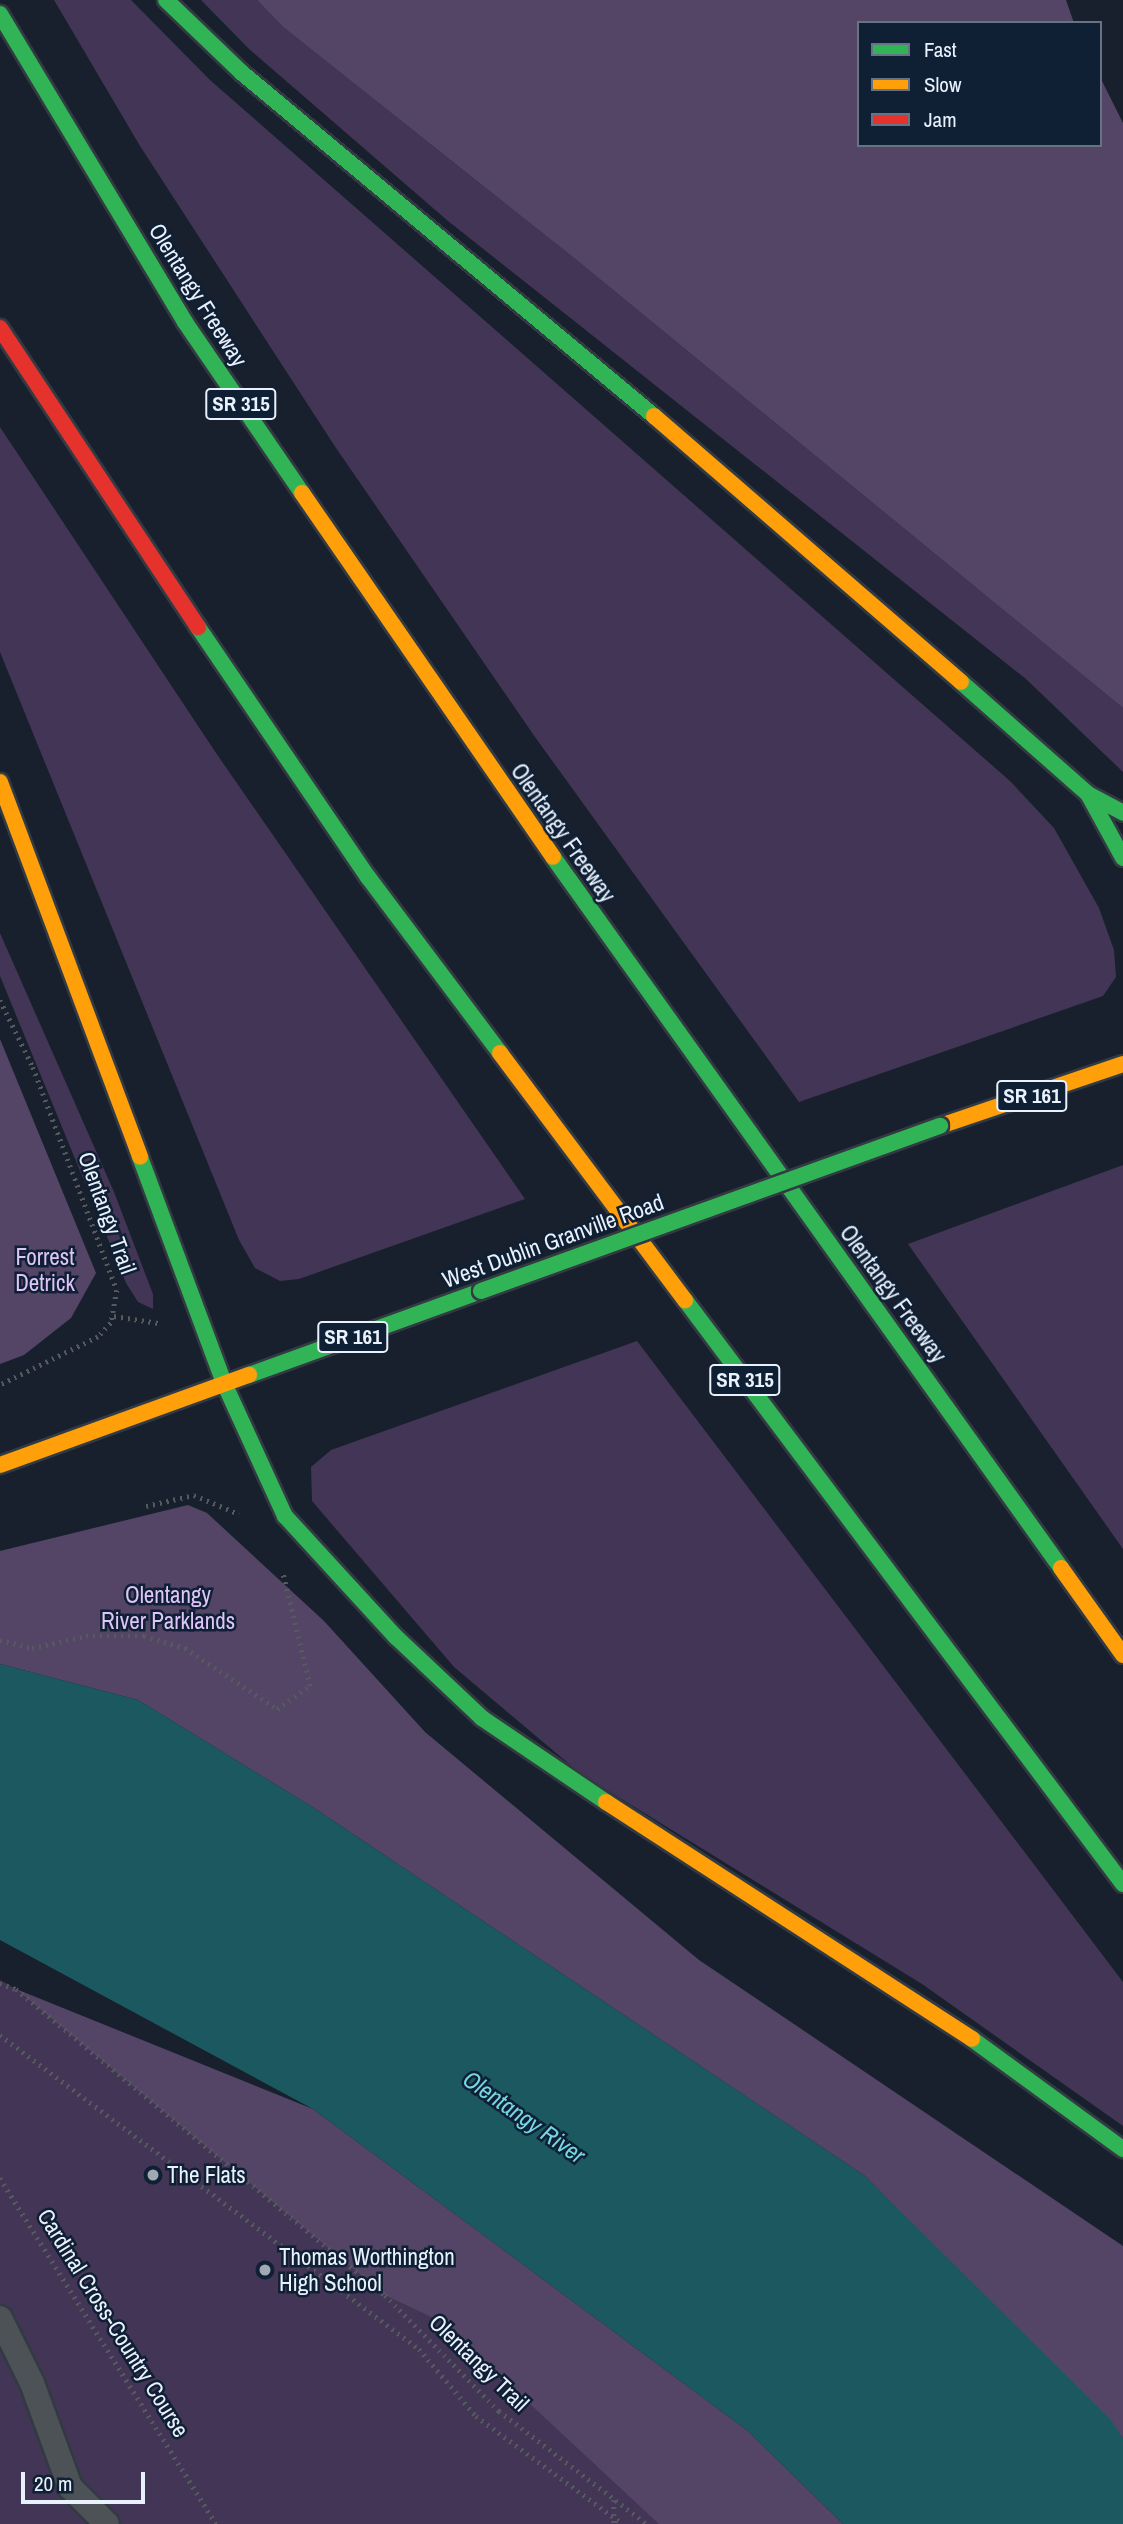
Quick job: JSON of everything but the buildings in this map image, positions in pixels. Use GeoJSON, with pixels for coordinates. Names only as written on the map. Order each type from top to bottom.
{"type":"FeatureCollection","features":[{"type":"Feature","properties":{"kind":"main road"},"geometry":{"type":"LineString","coordinates":[[166,0],[242,73],[747,494],[1088,794],[1123,813]]}},
{"type":"Feature","properties":{"kind":"main road","name":"Olentangy Freeway"},"geometry":{"type":"LineString","coordinates":[[0,14],[186,322],[484,760],[1123,1655]]}},
{"type":"Feature","properties":{"kind":"main road","name":"SR 315"},"geometry":{"type":"LineString","coordinates":[[0,328],[49,409],[368,877],[1123,1884]]}},
{"type":"Feature","properties":{"kind":"main road"},"geometry":{"type":"LineString","coordinates":[[0,782],[225,1383],[285,1516],[396,1637],[482,1718],[692,1861],[920,2001],[1123,2149]]}},
{"type":"Feature","properties":{"kind":"main road"},"geometry":{"type":"LineString","coordinates":[[1088,794],[1123,858]]}},
{"type":"Feature","properties":{"kind":"main road","name":"West Dublin Granville Road"},"geometry":{"type":"LineString","coordinates":[[0,1465],[940,1126],[1123,1064]]}},
{"type":"Feature","properties":{"kind":"lane"},"geometry":{"type":"LineString","coordinates":[[0,2318],[32,2383],[71,2487],[107,2524]]}},
{"type":"Feature","properties":{"kind":"path","name":"Olentangy Trail"},"geometry":{"type":"LineString","coordinates":[[0,1000],[33,1067],[117,1290],[111,1323],[99,1337],[0,1385]]}},
{"type":"Feature","properties":{"kind":"path"},"geometry":{"type":"LineString","coordinates":[[146,1506],[194,1495],[224,1504],[250,1522]]}},
{"type":"Feature","properties":{"kind":"path"},"geometry":{"type":"LineString","coordinates":[[0,1640],[32,1648],[86,1636],[144,1636],[185,1648],[277,1709],[310,1686],[282,1562]]}},
{"type":"Feature","properties":{"kind":"path","name":"Olentangy Trail"},"geometry":{"type":"LineString","coordinates":[[0,1983],[16,1989],[385,2295],[499,2411],[647,2524]]}},
{"type":"Feature","properties":{"kind":"path"},"geometry":{"type":"LineString","coordinates":[[0,2035],[419,2349],[476,2416],[623,2524]]}},
{"type":"Feature","properties":{"kind":"path","name":"Cardinal Cross-Country Course"},"geometry":{"type":"LineString","coordinates":[[0,2178],[216,2524]]}},
{"type":"Feature","properties":{"kind":"path"},"geometry":{"type":"LineString","coordinates":[[614,2499],[614,2524]]}},
{"type":"Feature","properties":{"kind":"shaded area"},"geometry":{"type":"Polygon","coordinates":[[[54,0],[131,0],[210,80],[1010,781],[1054,828],[1099,908],[1114,950],[1116,977],[1103,996],[799,1102],[535,737],[336,448],[140,146],[54,0]]]}},
{"type":"Feature","properties":{"kind":"shaded area"},"geometry":{"type":"Polygon","coordinates":[[[201,0],[257,0],[283,27],[579,262],[1123,708],[1123,772],[1026,679],[448,221],[249,49],[201,0]]]}},
{"type":"Feature","properties":{"kind":"shaded area"},"geometry":{"type":"Polygon","coordinates":[[[0,427],[214,750],[525,1199],[299,1279],[280,1281],[255,1268],[239,1240],[0,652],[0,427]]]}},
{"type":"Feature","properties":{"kind":"shaded area"},"geometry":{"type":"Polygon","coordinates":[[[0,933],[114,1192],[153,1294],[153,1309],[138,1302],[126,1283],[0,976],[0,933]]]}},
{"type":"Feature","properties":{"kind":"shaded area"},"geometry":{"type":"Polygon","coordinates":[[[1123,1165],[1123,1549],[908,1244],[1123,1165]]]}},
{"type":"Feature","properties":{"kind":"shaded area"},"geometry":{"type":"Polygon","coordinates":[[[637,1341],[1123,1982],[1123,2126],[922,1984],[581,1774],[454,1667],[312,1501],[311,1467],[331,1450],[637,1341]]]}},
{"type":"Feature","properties":{"kind":"shaded area","name":"The Flats"},"geometry":{"type":"Polygon","coordinates":[[[0,1980],[16,1989],[732,2524],[0,2524],[0,1980]]]}},
{"type":"Feature","properties":{"kind":"green space"},"geometry":{"type":"Polygon","coordinates":[[[257,0],[1066,0],[1073,21],[857,21],[857,147],[1102,147],[1102,81],[1123,123],[1123,708],[579,262],[283,27],[257,0]]]}},
{"type":"Feature","properties":{"kind":"green space","name":"Forrest Detrick"},"geometry":{"type":"Polygon","coordinates":[[[0,1039],[96,1273],[71,1318],[24,1355],[0,1364],[0,1039]]]}},
{"type":"Feature","properties":{"kind":"green space","name":"Olentangy River Parklands"},"geometry":{"type":"Polygon","coordinates":[[[188,1505],[207,1513],[324,1621],[425,1732],[699,1960],[1123,2246],[1123,2438],[865,2176],[314,1808],[138,1700],[0,1664],[0,1551],[188,1505]]]}},
{"type":"Feature","properties":{"kind":"green space"},"geometry":{"type":"Polygon","coordinates":[[[16,1989],[313,2109],[748,2431],[843,2524],[659,2524],[442,2322],[385,2295],[16,1989]]]}},
{"type":"Feature","properties":{"kind":"water","name":"Olentangy River"},"geometry":{"type":"Polygon","coordinates":[[[0,1664],[138,1700],[314,1808],[865,2176],[1111,2420],[1123,2438],[1123,2524],[843,2524],[748,2431],[313,2109],[0,1940],[0,1664]]]}},
{"type":"Feature","properties":{"kind":"traffic: fast"},"geometry":{"type":"LineString","coordinates":[[166,0],[242,73],[654,416]]}},
{"type":"Feature","properties":{"kind":"traffic: fast"},"geometry":{"type":"LineString","coordinates":[[0,14],[185,322],[302,493]]}},
{"type":"Feature","properties":{"kind":"traffic: fast"},"geometry":{"type":"LineString","coordinates":[[198,627],[368,877],[500,1053]]}},
{"type":"Feature","properties":{"kind":"traffic: fast"},"geometry":{"type":"LineString","coordinates":[[961,682],[1088,794],[1123,813]]}},
{"type":"Feature","properties":{"kind":"traffic: fast"},"geometry":{"type":"LineString","coordinates":[[1088,794],[1123,858]]}},
{"type":"Feature","properties":{"kind":"traffic: fast"},"geometry":{"type":"LineString","coordinates":[[553,857],[1061,1568]]}},
{"type":"Feature","properties":{"kind":"traffic: fast"},"geometry":{"type":"LineString","coordinates":[[481,1291],[940,1126]]}},
{"type":"Feature","properties":{"kind":"traffic: fast"},"geometry":{"type":"LineString","coordinates":[[140,1157],[224,1383],[285,1516],[396,1637],[482,1718],[606,1802]]}},
{"type":"Feature","properties":{"kind":"traffic: fast"},"geometry":{"type":"LineString","coordinates":[[249,1375],[481,1291]]}},
{"type":"Feature","properties":{"kind":"traffic: fast"},"geometry":{"type":"LineString","coordinates":[[685,1300],[1123,1884]]}},
{"type":"Feature","properties":{"kind":"traffic: fast"},"geometry":{"type":"LineString","coordinates":[[972,2039],[1123,2149]]}},
{"type":"Feature","properties":{"kind":"traffic: slow"},"geometry":{"type":"LineString","coordinates":[[654,416],[961,682]]}},
{"type":"Feature","properties":{"kind":"traffic: slow"},"geometry":{"type":"LineString","coordinates":[[302,493],[553,857]]}},
{"type":"Feature","properties":{"kind":"traffic: slow"},"geometry":{"type":"LineString","coordinates":[[0,782],[140,1157]]}},
{"type":"Feature","properties":{"kind":"traffic: slow"},"geometry":{"type":"LineString","coordinates":[[500,1053],[685,1300]]}},
{"type":"Feature","properties":{"kind":"traffic: slow"},"geometry":{"type":"LineString","coordinates":[[940,1126],[1123,1064]]}},
{"type":"Feature","properties":{"kind":"traffic: slow"},"geometry":{"type":"LineString","coordinates":[[0,1465],[249,1375]]}},
{"type":"Feature","properties":{"kind":"traffic: slow"},"geometry":{"type":"LineString","coordinates":[[1061,1568],[1123,1655]]}},
{"type":"Feature","properties":{"kind":"traffic: slow"},"geometry":{"type":"LineString","coordinates":[[606,1802],[972,2039]]}},
{"type":"Feature","properties":{"kind":"traffic: jam"},"geometry":{"type":"LineString","coordinates":[[0,328],[198,627]]}},
{"type":"Feature","properties":{"kind":"place","name":"The Flats"},"geometry":{"type":"Point","coordinates":[153,2175]}},
{"type":"Feature","properties":{"kind":"place","name":"Thomas Worthington High School"},"geometry":{"type":"Point","coordinates":[265,2270]}}]}
